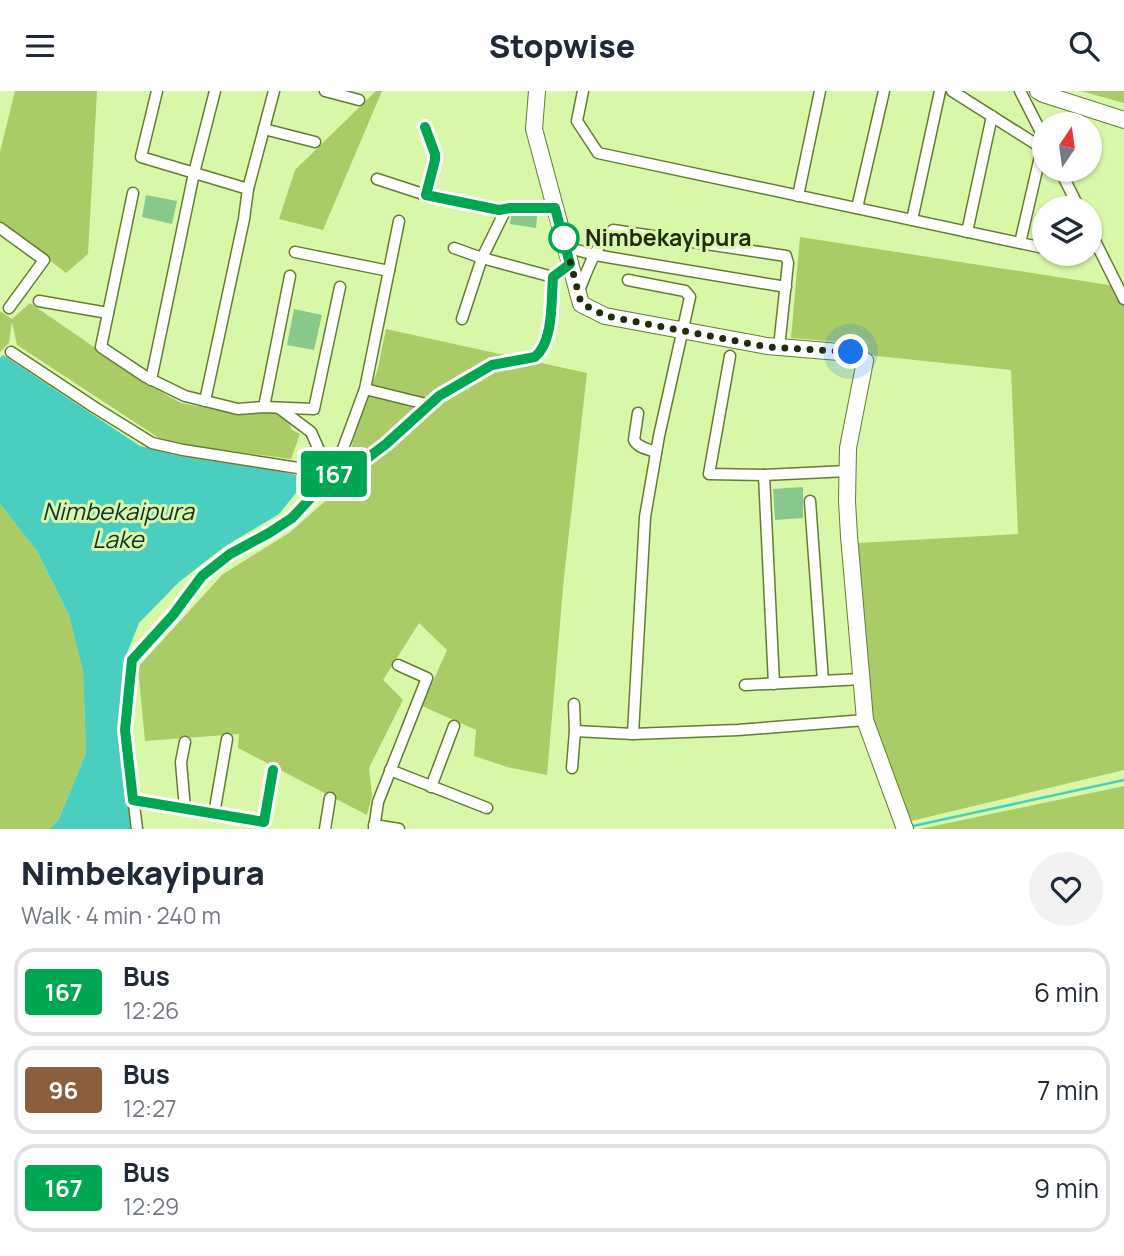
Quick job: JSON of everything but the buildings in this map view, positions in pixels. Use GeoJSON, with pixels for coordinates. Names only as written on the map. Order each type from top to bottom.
{"type":"FeatureCollection","features":[{"type":"Feature","properties":{"kind":"main road"},"geometry":{"type":"LineString","coordinates":[[537,91],[534,129],[581,303],[606,316],[779,347],[851,352],[866,361],[848,449],[849,535],[865,720],[905,829]]}},
{"type":"Feature","properties":{"kind":"main road"},"geometry":{"type":"LineString","coordinates":[[1038,91],[1072,97],[1124,120]]}},
{"type":"Feature","properties":{"kind":"street"},"geometry":{"type":"LineString","coordinates":[[157,91],[141,157],[248,189]]}},
{"type":"Feature","properties":{"kind":"street"},"geometry":{"type":"LineString","coordinates":[[151,380],[194,173],[215,91]]}},
{"type":"Feature","properties":{"kind":"street"},"geometry":{"type":"LineString","coordinates":[[205,401],[248,189],[274,91]]}},
{"type":"Feature","properties":{"kind":"street"},"geometry":{"type":"LineString","coordinates":[[583,91],[577,121],[598,153],[1032,246]]}},
{"type":"Feature","properties":{"kind":"street"},"geometry":{"type":"LineString","coordinates":[[797,196],[820,91]]}},
{"type":"Feature","properties":{"kind":"street"},"geometry":{"type":"LineString","coordinates":[[857,208],[884,91]]}},
{"type":"Feature","properties":{"kind":"street"},"geometry":{"type":"LineString","coordinates":[[912,220],[940,91]]}},
{"type":"Feature","properties":{"kind":"street"},"geometry":{"type":"LineString","coordinates":[[952,91],[1042,148],[1020,243]]}},
{"type":"Feature","properties":{"kind":"street"},"geometry":{"type":"LineString","coordinates":[[1020,91],[1032,115]]}},
{"type":"Feature","properties":{"kind":"street"},"geometry":{"type":"LineString","coordinates":[[330,92],[359,100]]}},
{"type":"Feature","properties":{"kind":"street"},"geometry":{"type":"LineString","coordinates":[[967,232],[992,116]]}},
{"type":"Feature","properties":{"kind":"street"},"geometry":{"type":"LineString","coordinates":[[425,127],[435,154],[426,195]]}},
{"type":"Feature","properties":{"kind":"street"},"geometry":{"type":"LineString","coordinates":[[264,129],[316,142]]}},
{"type":"Feature","properties":{"kind":"street"},"geometry":{"type":"LineString","coordinates":[[377,179],[426,195],[499,210],[555,208]]}},
{"type":"Feature","properties":{"kind":"street"},"geometry":{"type":"LineString","coordinates":[[133,194],[101,347],[151,380],[185,396],[238,409],[314,409],[340,287]]}},
{"type":"Feature","properties":{"kind":"street"},"geometry":{"type":"LineString","coordinates":[[462,320],[482,258],[506,209]]}},
{"type":"Feature","properties":{"kind":"street"},"geometry":{"type":"LineString","coordinates":[[137,829],[125,730],[132,660],[173,615],[202,576],[230,554],[292,518],[331,476],[365,389],[399,221]]}},
{"type":"Feature","properties":{"kind":"street"},"geometry":{"type":"LineString","coordinates":[[0,228],[44,260],[9,308]]}},
{"type":"Feature","properties":{"kind":"street"},"geometry":{"type":"LineString","coordinates":[[578,293],[594,254],[613,230],[786,256],[788,263],[779,347]]}},
{"type":"Feature","properties":{"kind":"street"},"geometry":{"type":"LineString","coordinates":[[566,247],[786,287]]}},
{"type":"Feature","properties":{"kind":"street"},"geometry":{"type":"LineString","coordinates":[[454,248],[553,277]]}},
{"type":"Feature","properties":{"kind":"street"},"geometry":{"type":"LineString","coordinates":[[295,252],[389,271]]}},
{"type":"Feature","properties":{"kind":"street"},"geometry":{"type":"LineString","coordinates":[[1102,255],[1124,299]]}},
{"type":"Feature","properties":{"kind":"street"},"geometry":{"type":"LineString","coordinates":[[11,352],[152,443],[331,476],[370,457],[439,396],[492,365],[535,357],[541,353],[549,328],[553,277],[570,264]]}},
{"type":"Feature","properties":{"kind":"street"},"geometry":{"type":"LineString","coordinates":[[264,407],[290,276]]}},
{"type":"Feature","properties":{"kind":"street"},"geometry":{"type":"LineString","coordinates":[[628,280],[685,291],[690,297],[656,452],[645,517],[633,734]]}},
{"type":"Feature","properties":{"kind":"street"},"geometry":{"type":"LineString","coordinates":[[39,301],[108,313]]}},
{"type":"Feature","properties":{"kind":"street"},"geometry":{"type":"LineString","coordinates":[[730,356],[709,474],[764,475],[848,471]]}},
{"type":"Feature","properties":{"kind":"street"},"geometry":{"type":"LineString","coordinates":[[365,389],[429,405]]}},
{"type":"Feature","properties":{"kind":"street"},"geometry":{"type":"LineString","coordinates":[[279,408],[311,432],[331,476]]}},
{"type":"Feature","properties":{"kind":"street"},"geometry":{"type":"LineString","coordinates":[[638,413],[635,443],[656,452]]}},
{"type":"Feature","properties":{"kind":"street"},"geometry":{"type":"LineString","coordinates":[[764,475],[774,684]]}},
{"type":"Feature","properties":{"kind":"street"},"geometry":{"type":"LineString","coordinates":[[810,501],[822,681]]}},
{"type":"Feature","properties":{"kind":"street"},"geometry":{"type":"LineString","coordinates":[[398,665],[427,678],[378,802],[374,827],[399,829]]}},
{"type":"Feature","properties":{"kind":"street"},"geometry":{"type":"LineString","coordinates":[[745,685],[862,679]]}},
{"type":"Feature","properties":{"kind":"street"},"geometry":{"type":"LineString","coordinates":[[572,768],[574,704]]}},
{"type":"Feature","properties":{"kind":"street"},"geometry":{"type":"LineString","coordinates":[[575,731],[633,734],[738,730],[865,720]]}},
{"type":"Feature","properties":{"kind":"street"},"geometry":{"type":"LineString","coordinates":[[431,787],[454,726]]}},
{"type":"Feature","properties":{"kind":"street"},"geometry":{"type":"LineString","coordinates":[[214,814],[227,739]]}},
{"type":"Feature","properties":{"kind":"street"},"geometry":{"type":"LineString","coordinates":[[185,742],[181,762],[185,809]]}},
{"type":"Feature","properties":{"kind":"street"},"geometry":{"type":"LineString","coordinates":[[133,800],[214,814],[263,826],[273,770]]}},
{"type":"Feature","properties":{"kind":"street"},"geometry":{"type":"LineString","coordinates":[[390,771],[487,808]]}},
{"type":"Feature","properties":{"kind":"street"},"geometry":{"type":"LineString","coordinates":[[325,829],[330,798]]}},
{"type":"Feature","properties":{"kind":"green space"},"geometry":{"type":"Polygon","coordinates":[[[15,91],[97,91],[88,254],[66,273],[0,222],[0,152],[15,91]]]}},
{"type":"Feature","properties":{"kind":"green space"},"geometry":{"type":"Polygon","coordinates":[[[376,91],[382,91],[323,230],[279,219],[295,170],[376,91]]]}},
{"type":"Feature","properties":{"kind":"green space"},"geometry":{"type":"Polygon","coordinates":[[[1081,91],[1124,91],[1124,103],[1081,91]]]}},
{"type":"Feature","properties":{"kind":"green space"},"geometry":{"type":"Polygon","coordinates":[[[800,237],[1115,286],[1124,304],[1124,770],[911,821],[873,718],[858,543],[1018,534],[1011,370],[867,355],[866,344],[791,338],[800,237]]]}},
{"type":"Feature","properties":{"kind":"green space"},"geometry":{"type":"Polygon","coordinates":[[[30,303],[149,385],[181,403],[231,413],[278,413],[290,422],[291,429],[300,434],[291,459],[165,442],[17,345],[12,322],[9,343],[0,352],[0,311],[12,319],[30,303]]]}},
{"type":"Feature","properties":{"kind":"green space"},"geometry":{"type":"Polygon","coordinates":[[[386,329],[587,373],[564,577],[547,775],[507,767],[474,756],[476,730],[422,706],[447,650],[419,623],[383,680],[403,700],[369,768],[372,795],[367,815],[238,748],[239,734],[145,741],[138,667],[223,574],[289,533],[346,483],[353,440],[378,368],[386,329]]]}},
{"type":"Feature","properties":{"kind":"green space"},"geometry":{"type":"Polygon","coordinates":[[[0,504],[37,551],[69,615],[83,671],[86,753],[58,821],[49,829],[0,829],[0,504]]]}},
{"type":"Feature","properties":{"kind":"green space"},"geometry":{"type":"Polygon","coordinates":[[[1124,786],[1124,829],[920,829],[1124,786]]]}},
{"type":"Feature","properties":{"kind":"water","name":"Nimbekaipura Lake"},"geometry":{"type":"Polygon","coordinates":[[[3,355],[140,446],[185,457],[296,475],[296,493],[279,514],[224,547],[179,582],[139,623],[123,663],[119,723],[133,829],[49,829],[58,821],[86,753],[83,671],[69,615],[37,551],[0,504],[0,358],[3,355]]]}},
{"type":"Feature","properties":{"kind":"waterway"},"geometry":{"type":"LineString","coordinates":[[911,829],[913,826],[1124,780]]}},
{"type":"Feature","properties":{"kind":"bus line","name":"167"},"geometry":{"type":"LineString","coordinates":[[273,770],[264,822],[133,800],[125,730],[132,660],[173,615],[202,576],[230,554],[292,518],[334,473],[361,463],[439,396],[484,369],[535,357],[541,353],[552,311],[553,277],[570,264],[555,208],[499,210],[426,195],[435,154],[425,127]]}},
{"type":"Feature","properties":{"kind":"place","name":"Nimbekayipura"},"geometry":{"type":"Point","coordinates":[564,238]}},
{"type":"Feature","properties":{"kind":"route"},"geometry":{"type":"LineString","coordinates":[[564,238],[581,303],[606,316],[767,347],[851,352]]}}]}
